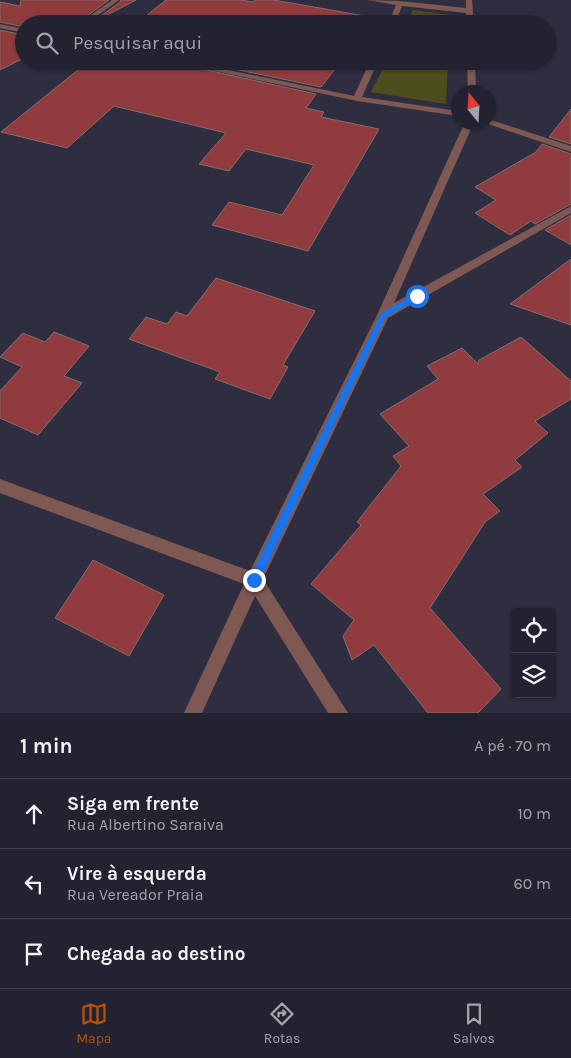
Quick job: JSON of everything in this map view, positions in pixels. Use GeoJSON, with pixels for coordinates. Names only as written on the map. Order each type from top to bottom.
{"type":"FeatureCollection","features":[{"type":"Feature","properties":{"kind":"street"},"geometry":{"type":"LineString","coordinates":[[94,15],[116,0]]}},
{"type":"Feature","properties":{"kind":"street"},"geometry":{"type":"LineString","coordinates":[[370,0],[470,11]]}},
{"type":"Feature","properties":{"kind":"street"},"geometry":{"type":"LineString","coordinates":[[470,0],[470,15]]}},
{"type":"Feature","properties":{"kind":"street"},"geometry":{"type":"LineString","coordinates":[[395,15],[400,3]]}},
{"type":"Feature","properties":{"kind":"street"},"geometry":{"type":"LineString","coordinates":[[0,26],[15,29]]}},
{"type":"Feature","properties":{"kind":"street"},"geometry":{"type":"LineString","coordinates":[[216,70],[357,99],[451,113]]}},
{"type":"Feature","properties":{"kind":"street"},"geometry":{"type":"LineString","coordinates":[[357,99],[370,70]]}},
{"type":"Feature","properties":{"kind":"street"},"geometry":{"type":"LineString","coordinates":[[471,70],[472,85]]}},
{"type":"Feature","properties":{"kind":"street"},"geometry":{"type":"LineString","coordinates":[[496,124],[571,149]]}},
{"type":"Feature","properties":{"kind":"street"},"geometry":{"type":"LineString","coordinates":[[193,713],[254,580],[384,315],[466,130]]}},
{"type":"Feature","properties":{"kind":"street"},"geometry":{"type":"LineString","coordinates":[[384,315],[571,209]]}},
{"type":"Feature","properties":{"kind":"street"},"geometry":{"type":"LineString","coordinates":[[0,486],[254,580],[339,713]]}},
{"type":"Feature","properties":{"kind":"shaded area"},"geometry":{"type":"Polygon","coordinates":[[[413,10],[451,15],[410,15],[413,10]]]}},
{"type":"Feature","properties":{"kind":"shaded area"},"geometry":{"type":"Polygon","coordinates":[[[382,70],[448,70],[446,104],[371,92],[382,70]]]}},
{"type":"Feature","properties":{"kind":"building"},"geometry":{"type":"Polygon","coordinates":[[[21,0],[109,0],[88,15],[15,15],[15,25],[0,22],[0,2],[20,6],[21,0]]]}},
{"type":"Feature","properties":{"kind":"building"},"geometry":{"type":"Polygon","coordinates":[[[121,0],[136,0],[107,15],[102,15],[121,0]]]}},
{"type":"Feature","properties":{"kind":"building"},"geometry":{"type":"Polygon","coordinates":[[[166,0],[241,0],[253,2],[255,0],[274,0],[359,15],[147,15],[166,0]]]}},
{"type":"Feature","properties":{"kind":"building"},"geometry":{"type":"Polygon","coordinates":[[[0,30],[15,33],[15,62],[0,70],[0,30]]]}},
{"type":"Feature","properties":{"kind":"building"},"geometry":{"type":"Polygon","coordinates":[[[78,70],[207,70],[316,94],[306,108],[324,112],[321,117],[379,129],[308,251],[212,225],[229,202],[282,215],[314,165],[246,149],[229,171],[199,164],[226,133],[114,106],[67,148],[1,132],[78,70]]]}},
{"type":"Feature","properties":{"kind":"building"},"geometry":{"type":"Polygon","coordinates":[[[239,70],[334,70],[321,87],[239,70]]]}},
{"type":"Feature","properties":{"kind":"building"},"geometry":{"type":"Polygon","coordinates":[[[571,109],[571,144],[549,137],[571,109]]]}},
{"type":"Feature","properties":{"kind":"building"},"geometry":{"type":"Polygon","coordinates":[[[542,144],[571,154],[571,204],[535,224],[531,221],[510,235],[475,213],[496,200],[475,187],[536,152],[542,144]]]}},
{"type":"Feature","properties":{"kind":"building"},"geometry":{"type":"Polygon","coordinates":[[[571,215],[571,245],[545,230],[571,215]]]}},
{"type":"Feature","properties":{"kind":"building"},"geometry":{"type":"Polygon","coordinates":[[[571,259],[571,325],[510,304],[571,259]]]}},
{"type":"Feature","properties":{"kind":"building"},"geometry":{"type":"Polygon","coordinates":[[[216,278],[315,311],[283,365],[288,367],[270,399],[215,379],[220,372],[129,339],[146,317],[167,324],[176,312],[187,316],[216,278]]]}},
{"type":"Feature","properties":{"kind":"building"},"geometry":{"type":"Polygon","coordinates":[[[54,332],[89,346],[64,376],[82,383],[38,435],[0,418],[0,391],[22,367],[0,357],[23,333],[45,342],[54,332]]]}},
{"type":"Feature","properties":{"kind":"building"},"geometry":{"type":"Polygon","coordinates":[[[521,337],[571,381],[571,399],[535,421],[548,433],[515,460],[522,467],[483,494],[500,511],[485,522],[430,608],[501,689],[478,713],[428,713],[374,645],[352,660],[343,636],[354,620],[311,584],[361,525],[357,522],[401,466],[393,456],[409,446],[380,414],[438,379],[427,366],[462,348],[478,364],[479,360],[521,337]]]}},
{"type":"Feature","properties":{"kind":"building"},"geometry":{"type":"Polygon","coordinates":[[[93,560],[164,595],[129,656],[55,618],[93,560]]]}},
{"type":"Feature","properties":{"kind":"route"},"geometry":{"type":"LineString","coordinates":[[254,580],[384,315],[417,296]]}}]}
